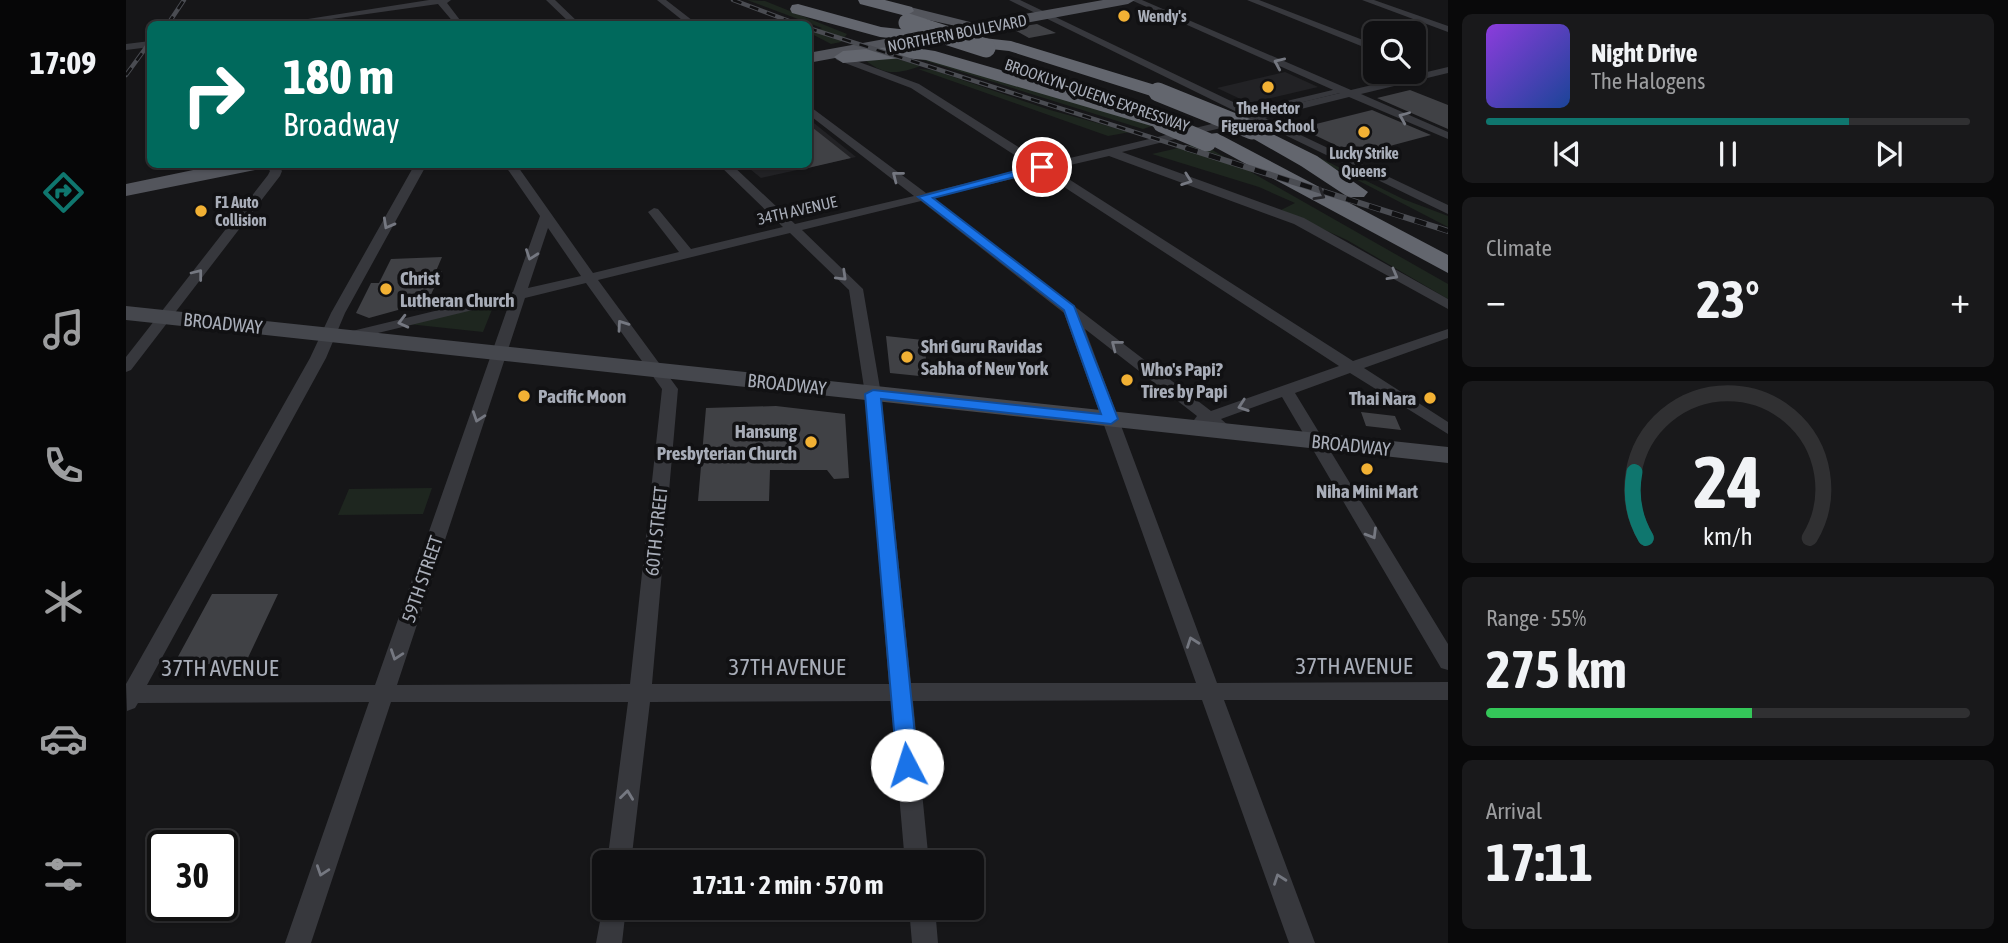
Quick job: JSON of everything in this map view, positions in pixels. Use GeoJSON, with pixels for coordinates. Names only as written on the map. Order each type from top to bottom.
{"type":"FeatureCollection","features":[{"type":"Feature","properties":{"kind":"highway"},"geometry":{"type":"LineString","coordinates":[[832,0],[907,17]]}},
{"type":"Feature","properties":{"kind":"highway"},"geometry":{"type":"LineString","coordinates":[[856,0],[907,17]]}},
{"type":"Feature","properties":{"kind":"highway"},"geometry":{"type":"LineString","coordinates":[[797,5],[866,29],[995,43],[1055,58]]}},
{"type":"Feature","properties":{"kind":"highway"},"geometry":{"type":"LineString","coordinates":[[797,5],[855,34],[858,43],[843,56]]}},
{"type":"Feature","properties":{"kind":"highway","name":"BROOKLYN-QUEENS EXPRESSWAY"},"geometry":{"type":"LineString","coordinates":[[797,5],[889,27],[1168,121],[1288,176],[1448,242]]}},
{"type":"Feature","properties":{"kind":"highway","name":"BROOKLYN-QUEENS EXPRESSWAY"},"geometry":{"type":"LineString","coordinates":[[907,17],[971,54],[1195,116],[1248,126],[1354,203],[1448,264]]}},
{"type":"Feature","properties":{"kind":"highway"},"geometry":{"type":"LineString","coordinates":[[1004,24],[1001,34],[1007,40],[1248,126]]}},
{"type":"Feature","properties":{"kind":"highway"},"geometry":{"type":"LineString","coordinates":[[934,37],[944,54],[971,54]]}},
{"type":"Feature","properties":{"kind":"highway"},"geometry":{"type":"LineString","coordinates":[[843,56],[909,52],[971,54]]}},
{"type":"Feature","properties":{"kind":"highway"},"geometry":{"type":"LineString","coordinates":[[1354,203],[1448,274]]}},
{"type":"Feature","properties":{"kind":"main road"},"geometry":{"type":"LineString","coordinates":[[884,0],[907,17],[928,21],[934,37]]}},
{"type":"Feature","properties":{"kind":"main road","name":"NORTHERN BOULEVARD"},"geometry":{"type":"LineString","coordinates":[[812,63],[868,49],[1128,0]]}},
{"type":"Feature","properties":{"kind":"main road"},"geometry":{"type":"LineString","coordinates":[[907,17],[954,23],[1004,24]]}},
{"type":"Feature","properties":{"kind":"main road","name":"NORTHERN BOULEVARD"},"geometry":{"type":"LineString","coordinates":[[812,58],[843,56]]}},
{"type":"Feature","properties":{"kind":"main road"},"geometry":{"type":"LineString","coordinates":[[126,190],[234,168]]}},
{"type":"Feature","properties":{"kind":"main road","name":"BROADWAY"},"geometry":{"type":"LineString","coordinates":[[126,313],[1182,427],[1218,425],[1317,441],[1448,454]]}},
{"type":"Feature","properties":{"kind":"street"},"geometry":{"type":"LineString","coordinates":[[328,0],[340,20],[447,0]]}},
{"type":"Feature","properties":{"kind":"street"},"geometry":{"type":"LineString","coordinates":[[440,0],[457,21]]}},
{"type":"Feature","properties":{"kind":"street"},"geometry":{"type":"LineString","coordinates":[[550,0],[573,21]]}},
{"type":"Feature","properties":{"kind":"street"},"geometry":{"type":"LineString","coordinates":[[661,0],[688,21]]}},
{"type":"Feature","properties":{"kind":"street"},"geometry":{"type":"LineString","coordinates":[[1013,0],[1248,126],[1448,210]]}},
{"type":"Feature","properties":{"kind":"street"},"geometry":{"type":"LineString","coordinates":[[1135,0],[1448,136]]}},
{"type":"Feature","properties":{"kind":"street"},"geometry":{"type":"LineString","coordinates":[[1251,0],[1363,44]]}},
{"type":"Feature","properties":{"kind":"street"},"geometry":{"type":"LineString","coordinates":[[1366,0],[1448,29]]}},
{"type":"Feature","properties":{"kind":"street"},"geometry":{"type":"LineString","coordinates":[[126,47],[147,44]]}},
{"type":"Feature","properties":{"kind":"street"},"geometry":{"type":"LineString","coordinates":[[843,56],[915,86],[1448,429]]}},
{"type":"Feature","properties":{"kind":"street","name":"34TH AVENUE"},"geometry":{"type":"LineString","coordinates":[[339,335],[590,279],[1107,151],[1248,126],[1346,92],[1448,65]]}},
{"type":"Feature","properties":{"kind":"street"},"geometry":{"type":"LineString","coordinates":[[1427,69],[1448,78]]}},
{"type":"Feature","properties":{"kind":"street","name":"34TH AVENUE"},"geometry":{"type":"LineString","coordinates":[[1427,69],[1448,70]]}},
{"type":"Feature","properties":{"kind":"street"},"geometry":{"type":"LineString","coordinates":[[812,111],[1218,425],[1286,391],[1448,334]]}},
{"type":"Feature","properties":{"kind":"street"},"geometry":{"type":"LineString","coordinates":[[1107,151],[1299,221],[1448,305]]}},
{"type":"Feature","properties":{"kind":"street"},"geometry":{"type":"LineString","coordinates":[[126,367],[274,176],[276,171],[273,168]]}},
{"type":"Feature","properties":{"kind":"street"},"geometry":{"type":"LineString","coordinates":[[128,697],[339,335],[419,168]]}},
{"type":"Feature","properties":{"kind":"street","name":"60TH STREET"},"geometry":{"type":"LineString","coordinates":[[513,168],[670,389],[640,693],[621,850]]}},
{"type":"Feature","properties":{"kind":"street"},"geometry":{"type":"LineString","coordinates":[[728,168],[856,289],[873,394],[916,850]]}},
{"type":"Feature","properties":{"kind":"street"},"geometry":{"type":"LineString","coordinates":[[654,212],[688,254]]}},
{"type":"Feature","properties":{"kind":"street","name":"59TH STREET"},"geometry":{"type":"LineString","coordinates":[[298,943],[546,216]]}},
{"type":"Feature","properties":{"kind":"street"},"geometry":{"type":"LineString","coordinates":[[1070,309],[1302,943]]}},
{"type":"Feature","properties":{"kind":"street"},"geometry":{"type":"LineString","coordinates":[[1286,391],[1448,662]]}},
{"type":"Feature","properties":{"kind":"street","name":"37TH AVENUE"},"geometry":{"type":"LineString","coordinates":[[128,697],[383,693],[1448,691]]}},
{"type":"Feature","properties":{"kind":"street"},"geometry":{"type":"LineString","coordinates":[[609,943],[612,920]]}},
{"type":"Feature","properties":{"kind":"street"},"geometry":{"type":"LineString","coordinates":[[923,920],[925,943]]}},
{"type":"Feature","properties":{"kind":"shaded area"},"geometry":{"type":"Polygon","coordinates":[[[747,0],[765,1],[847,34],[841,42],[831,44],[812,34],[822,28],[812,24],[812,21],[803,21],[747,0]]]}},
{"type":"Feature","properties":{"kind":"shaded area"},"geometry":{"type":"Polygon","coordinates":[[[914,53],[1155,125],[1143,129],[904,54],[914,53]]]}},
{"type":"Feature","properties":{"kind":"shaded area"},"geometry":{"type":"Polygon","coordinates":[[[887,56],[921,66],[891,72],[879,69],[865,60],[887,56]]]}},
{"type":"Feature","properties":{"kind":"shaded area"},"geometry":{"type":"Polygon","coordinates":[[[918,69],[933,70],[1050,110],[1130,132],[1108,136],[918,69]]]}},
{"type":"Feature","properties":{"kind":"shaded area","name":"The Hector Figueroa School"},"geometry":{"type":"Polygon","coordinates":[[[1285,72],[1318,87],[1249,103],[1217,88],[1285,72]]]}},
{"type":"Feature","properties":{"kind":"shaded area"},"geometry":{"type":"Polygon","coordinates":[[[812,121],[856,157],[812,167],[812,121]]]}},
{"type":"Feature","properties":{"kind":"shaded area"},"geometry":{"type":"Polygon","coordinates":[[[1200,143],[1448,284],[1448,299],[1347,240],[1281,210],[1295,203],[1259,187],[1152,154],[1200,143]]]}},
{"type":"Feature","properties":{"kind":"shaded area"},"geometry":{"type":"Polygon","coordinates":[[[1310,153],[1403,199],[1448,216],[1448,227],[1307,154],[1310,153]]]}},
{"type":"Feature","properties":{"kind":"shaded area"},"geometry":{"type":"Polygon","coordinates":[[[749,168],[806,168],[761,178],[749,168]]]}},
{"type":"Feature","properties":{"kind":"shaded area"},"geometry":{"type":"Polygon","coordinates":[[[495,302],[483,332],[408,324],[495,302]]]}},
{"type":"Feature","properties":{"kind":"shaded area"},"geometry":{"type":"Polygon","coordinates":[[[432,488],[423,514],[338,515],[349,489],[432,488]]]}},
{"type":"Feature","properties":{"kind":"building"},"geometry":{"type":"Polygon","coordinates":[[[1037,24],[1056,33],[1029,38],[1011,28],[1037,24]]]}},
{"type":"Feature","properties":{"kind":"building"},"geometry":{"type":"Polygon","coordinates":[[[1410,90],[1448,105],[1448,129],[1377,98],[1410,90]]]}},
{"type":"Feature","properties":{"kind":"building","name":"Lucky Strike Queens"},"geometry":{"type":"Polygon","coordinates":[[[1372,110],[1431,135],[1356,155],[1300,128],[1372,110]]]}},
{"type":"Feature","properties":{"kind":"building"},"geometry":{"type":"Polygon","coordinates":[[[812,127],[851,158],[812,167],[812,127]]]}},
{"type":"Feature","properties":{"kind":"building","name":"Christ Lutheran Church"},"geometry":{"type":"Polygon","coordinates":[[[442,257],[436,271],[442,271],[427,303],[402,303],[398,310],[369,318],[356,313],[371,283],[379,283],[391,259],[442,257]]]}},
{"type":"Feature","properties":{"kind":"building","name":"Shri Guru Ravidas Sabha of New York"},"geometry":{"type":"Polygon","coordinates":[[[886,336],[923,340],[929,377],[890,373],[886,336]]]}},
{"type":"Feature","properties":{"kind":"building"},"geometry":{"type":"Polygon","coordinates":[[[776,406],[845,414],[849,478],[834,479],[827,470],[770,470],[769,501],[698,501],[706,408],[776,406]]]}},
{"type":"Feature","properties":{"kind":"building"},"geometry":{"type":"Polygon","coordinates":[[[1361,412],[1395,416],[1401,430],[1366,426],[1361,412]]]}},
{"type":"Feature","properties":{"kind":"building"},"geometry":{"type":"Polygon","coordinates":[[[212,594],[278,594],[245,664],[174,664],[212,594]]]}},
{"type":"Feature","properties":{"kind":"railway"},"geometry":{"type":"LineString","coordinates":[[170,21],[184,0]]}},
{"type":"Feature","properties":{"kind":"railway"},"geometry":{"type":"LineString","coordinates":[[733,0],[789,21]]}},
{"type":"Feature","properties":{"kind":"railway"},"geometry":{"type":"LineString","coordinates":[[812,29],[1191,150]]}},
{"type":"Feature","properties":{"kind":"railway"},"geometry":{"type":"LineString","coordinates":[[126,75],[147,46]]}},
{"type":"Feature","properties":{"kind":"railway"},"geometry":{"type":"LineString","coordinates":[[1186,148],[1448,231]]}},
{"type":"Feature","properties":{"kind":"place","name":"Wendy's"},"geometry":{"type":"Point","coordinates":[1124,16]}},
{"type":"Feature","properties":{"kind":"place","name":"The Hector Figueroa School"},"geometry":{"type":"Point","coordinates":[1268,87]}},
{"type":"Feature","properties":{"kind":"place","name":"Lucky Strike Queens"},"geometry":{"type":"Point","coordinates":[1364,132]}},
{"type":"Feature","properties":{"kind":"place","name":"F1 Auto Collision"},"geometry":{"type":"Point","coordinates":[201,211]}},
{"type":"Feature","properties":{"kind":"place","name":"Christ Lutheran Church"},"geometry":{"type":"Point","coordinates":[386,289]}},
{"type":"Feature","properties":{"kind":"place","name":"Shri Guru Ravidas Sabha of New York"},"geometry":{"type":"Point","coordinates":[907,357]}},
{"type":"Feature","properties":{"kind":"place","name":"Who's Papi? Tires by Papi"},"geometry":{"type":"Point","coordinates":[1127,380]}},
{"type":"Feature","properties":{"kind":"place","name":"Pacific Moon"},"geometry":{"type":"Point","coordinates":[524,396]}},
{"type":"Feature","properties":{"kind":"place","name":"Thai Nara"},"geometry":{"type":"Point","coordinates":[1430,398]}},
{"type":"Feature","properties":{"kind":"place","name":"Hansung Presbyterian Church"},"geometry":{"type":"Point","coordinates":[811,442]}},
{"type":"Feature","properties":{"kind":"place","name":"Niha Mini Mart"},"geometry":{"type":"Point","coordinates":[1367,469]}},
{"type":"Feature","properties":{"kind":"route"},"geometry":{"type":"LineString","coordinates":[[907,765],[873,394],[1111,419],[1070,309],[924,197],[1042,167]]}}]}
